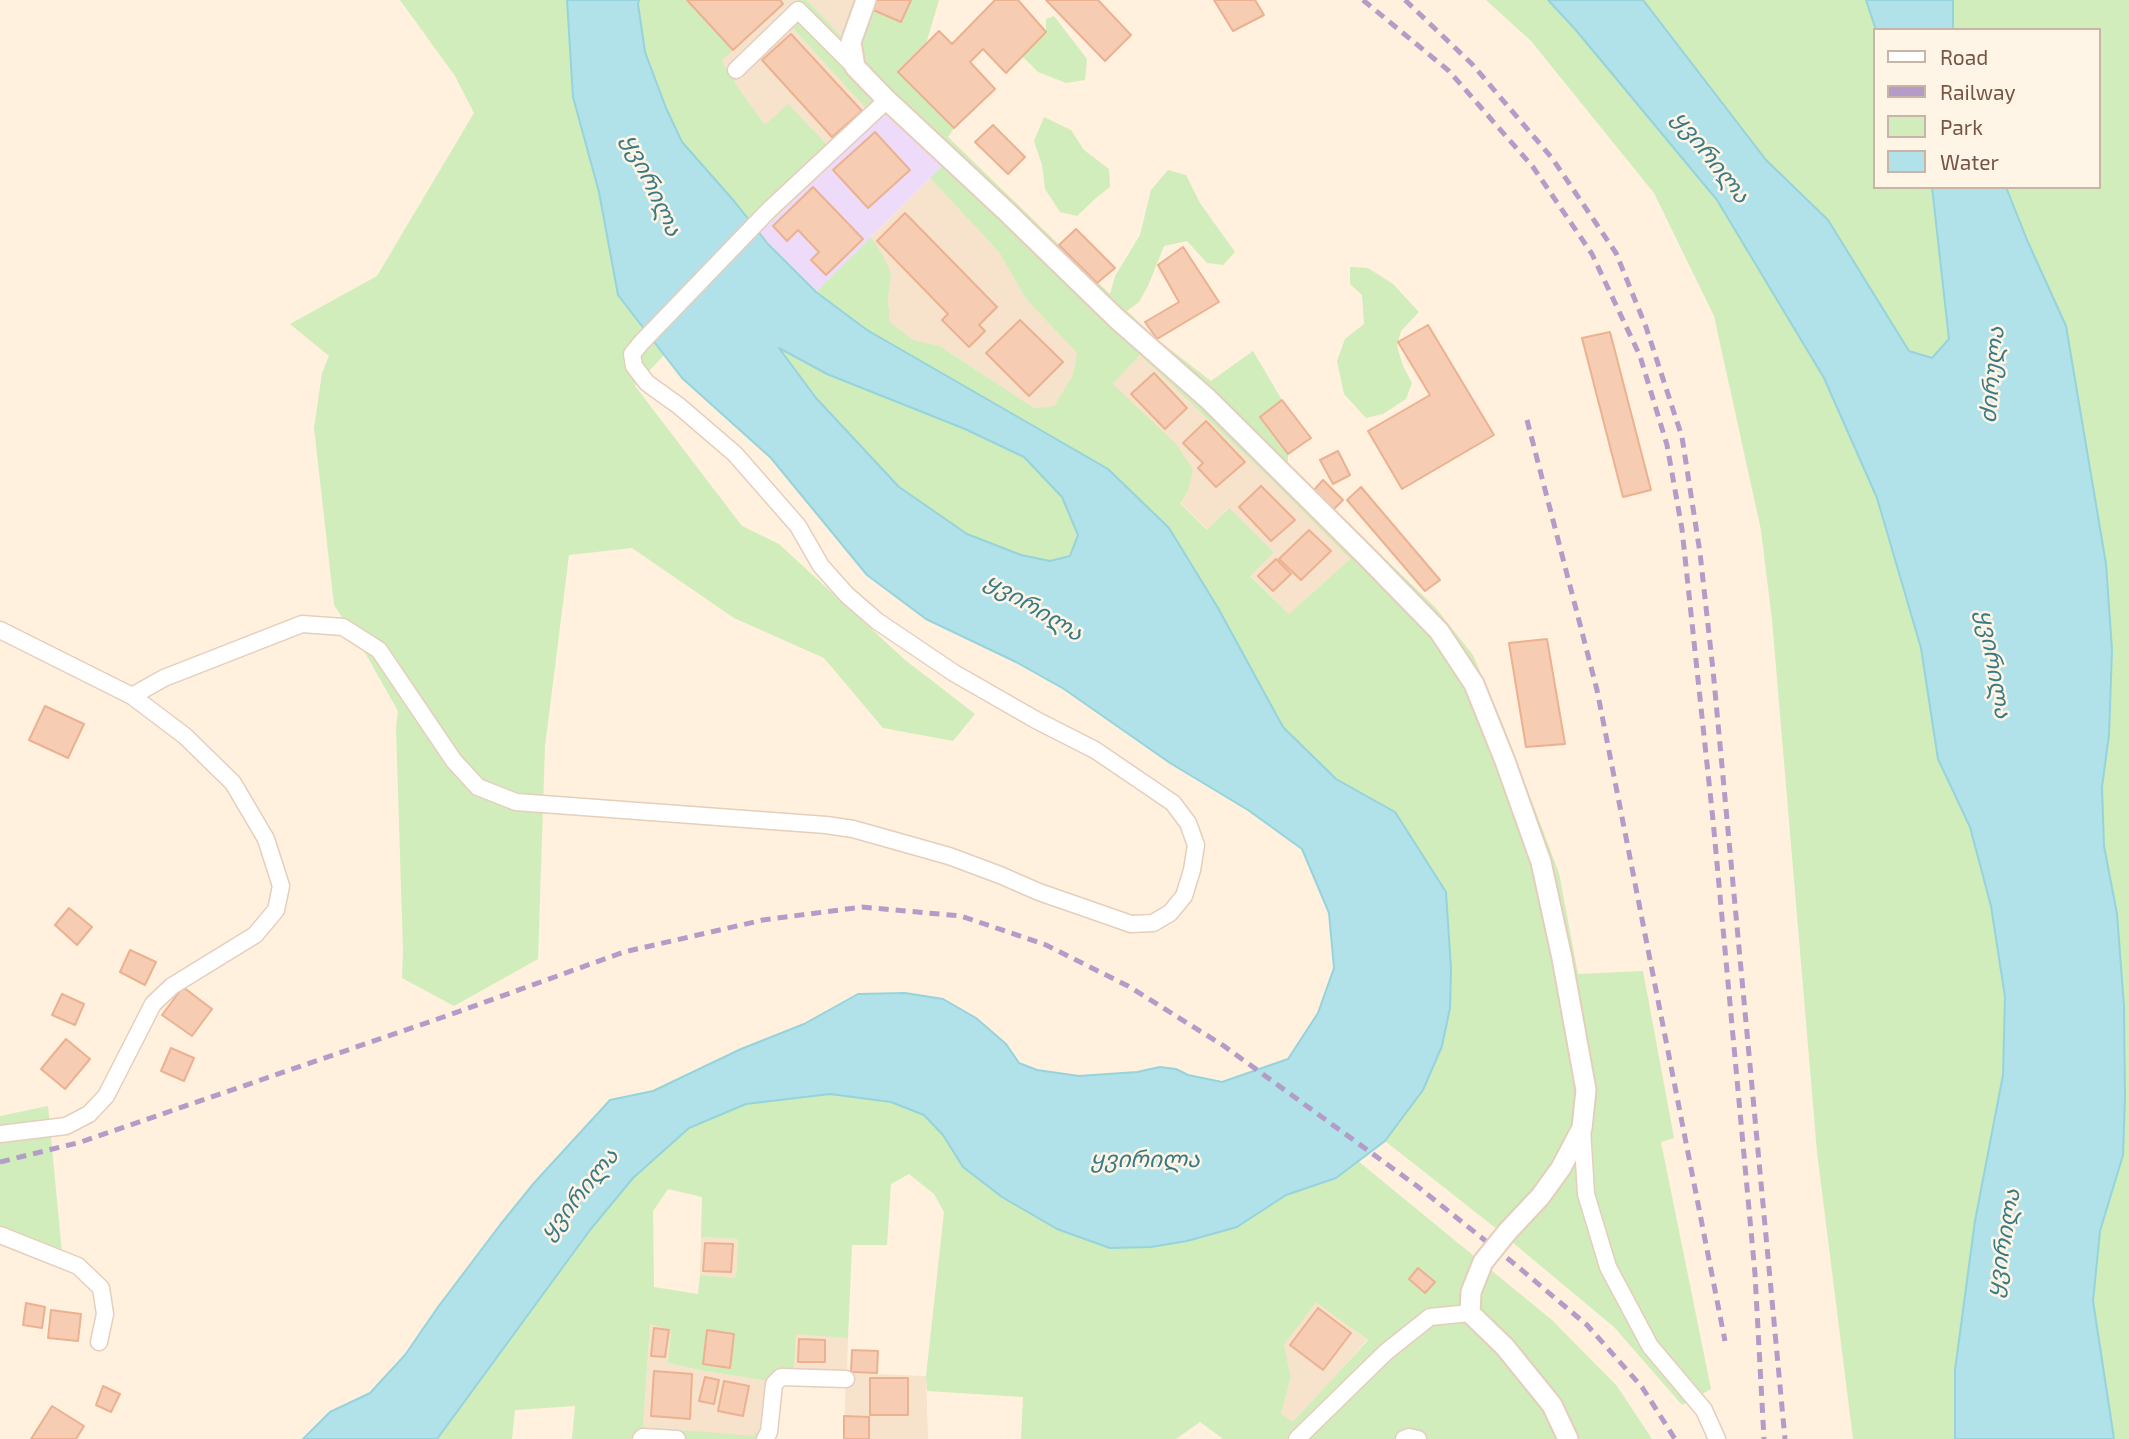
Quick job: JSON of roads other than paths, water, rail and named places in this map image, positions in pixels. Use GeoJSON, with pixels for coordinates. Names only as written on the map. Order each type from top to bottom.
{"type":"FeatureCollection","features":[{"type":"Feature","properties":{"kind":"street"},"geometry":{"type":"LineString","coordinates":[[855,67],[851,42],[866,0]]}},
{"type":"Feature","properties":{"kind":"street"},"geometry":{"type":"LineString","coordinates":[[736,70],[798,10],[887,100],[1116,318],[1208,400],[1439,631],[1474,684],[1541,862],[1586,1090],[1582,1128],[1586,1194],[1608,1267],[1650,1346],[1704,1410],[1717,1439]]}},
{"type":"Feature","properties":{"kind":"street"},"geometry":{"type":"LineString","coordinates":[[132,696],[164,678],[302,624],[343,627],[379,650],[454,761],[478,787],[516,802],[853,829],[949,856],[1000,874],[1039,892],[1131,924],[1153,923],[1170,913],[1185,896],[1196,845],[1188,823],[1173,803],[1095,750],[1035,720],[933,660],[877,621],[847,595],[821,566],[798,526],[735,454],[679,406],[647,383],[634,366],[632,354],[641,343],[769,210],[887,100]]}},
{"type":"Feature","properties":{"kind":"street"},"geometry":{"type":"LineString","coordinates":[[0,630],[132,696],[185,736],[233,783],[266,839],[281,886],[276,910],[255,935],[172,986],[153,1004],[106,1096],[89,1114],[65,1126],[0,1134]]}},
{"type":"Feature","properties":{"kind":"street"},"geometry":{"type":"LineString","coordinates":[[1568,1439],[1552,1405],[1505,1347],[1470,1313],[1471,1292],[1483,1262],[1540,1197],[1582,1128]]}},
{"type":"Feature","properties":{"kind":"street"},"geometry":{"type":"LineString","coordinates":[[0,1235],[78,1266],[101,1288],[105,1314],[99,1342]]}},
{"type":"Feature","properties":{"kind":"street"},"geometry":{"type":"LineString","coordinates":[[1297,1439],[1386,1352],[1430,1317],[1470,1313]]}},
{"type":"Feature","properties":{"kind":"street"},"geometry":{"type":"LineString","coordinates":[[765,1439],[769,1432],[774,1384],[781,1377],[846,1379]]}},
{"type":"Feature","properties":{"kind":"street"},"geometry":{"type":"LineString","coordinates":[[641,1439],[677,1439]]}},
{"type":"Feature","properties":{"kind":"street"},"geometry":{"type":"LineString","coordinates":[[1405,1439],[1419,1439]]}},
{"type":"Feature","properties":{"kind":"water","name":"ყვირილა"},"geometry":{"type":"Polygon","coordinates":[[[567,0],[639,0],[645,52],[682,142],[768,244],[816,292],[867,330],[1108,469],[1169,528],[1218,608],[1283,727],[1336,779],[1395,812],[1446,892],[1451,969],[1450,1008],[1442,1046],[1423,1090],[1385,1141],[1336,1178],[1286,1195],[1237,1227],[1187,1241],[1151,1247],[1110,1248],[1057,1229],[1002,1197],[963,1167],[943,1135],[924,1115],[891,1102],[830,1094],[746,1104],[689,1128],[633,1178],[590,1230],[437,1439],[303,1439],[330,1412],[370,1393],[405,1355],[500,1225],[534,1183],[610,1100],[653,1091],[741,1049],[804,1024],[858,994],[905,993],[943,999],[976,1018],[1006,1044],[1019,1063],[1037,1070],[1079,1076],[1137,1072],[1160,1067],[1222,1082],[1288,1059],[1318,1013],[1334,968],[1329,913],[1302,849],[1248,810],[1170,763],[1064,689],[1016,662],[926,619],[867,575],[771,458],[682,378],[618,295],[599,192],[573,97],[567,0]],[[779,348],[816,398],[899,487],[967,534],[1021,555],[1050,561],[1070,556],[1078,535],[1062,497],[1024,457],[965,429],[827,374],[779,348]]]}},
{"type":"Feature","properties":{"kind":"water","name":"ყვირილა"},"geometry":{"type":"Polygon","coordinates":[[[1548,0],[1643,0],[1766,160],[1828,220],[1909,351],[1932,358],[1949,339],[1932,189],[2007,189],[2066,326],[2106,564],[2112,650],[2109,735],[2102,787],[2104,846],[2117,914],[2124,1006],[2125,1098],[2123,1155],[2100,1231],[2093,1301],[2114,1439],[1955,1439],[1955,1370],[1975,1221],[2003,1075],[2005,997],[1991,906],[1970,827],[1938,759],[1921,648],[1877,498],[1824,378],[1717,200],[1548,0]]]}},
{"type":"Feature","properties":{"kind":"water"},"geometry":{"type":"Polygon","coordinates":[[[1866,0],[1953,0],[1953,28],[1875,28],[1866,0]]]}},
{"type":"Feature","properties":{"kind":"railway"},"geometry":{"type":"LineString","coordinates":[[1363,0],[1449,71],[1533,167],[1592,254],[1640,356],[1667,445],[1682,529],[1713,820],[1755,1274],[1764,1439]]}},
{"type":"Feature","properties":{"kind":"railway"},"geometry":{"type":"LineString","coordinates":[[1405,0],[1472,64],[1552,158],[1616,253],[1646,327],[1682,437],[1700,553],[1713,670],[1785,1439]]}},
{"type":"Feature","properties":{"kind":"railway"},"geometry":{"type":"LineString","coordinates":[[1527,420],[1597,690],[1725,1341]]}},
{"type":"Feature","properties":{"kind":"railway"},"geometry":{"type":"LineString","coordinates":[[0,1162],[81,1142],[624,952],[763,920],[862,907],[961,916],[1046,945],[1128,986],[1224,1046],[1417,1186],[1587,1325],[1642,1387],[1675,1439]]}},
{"type":"Feature","properties":{"kind":"water label","name":"ძირულა"},"geometry":{"type":"Point","coordinates":[1992,375]}}]}
